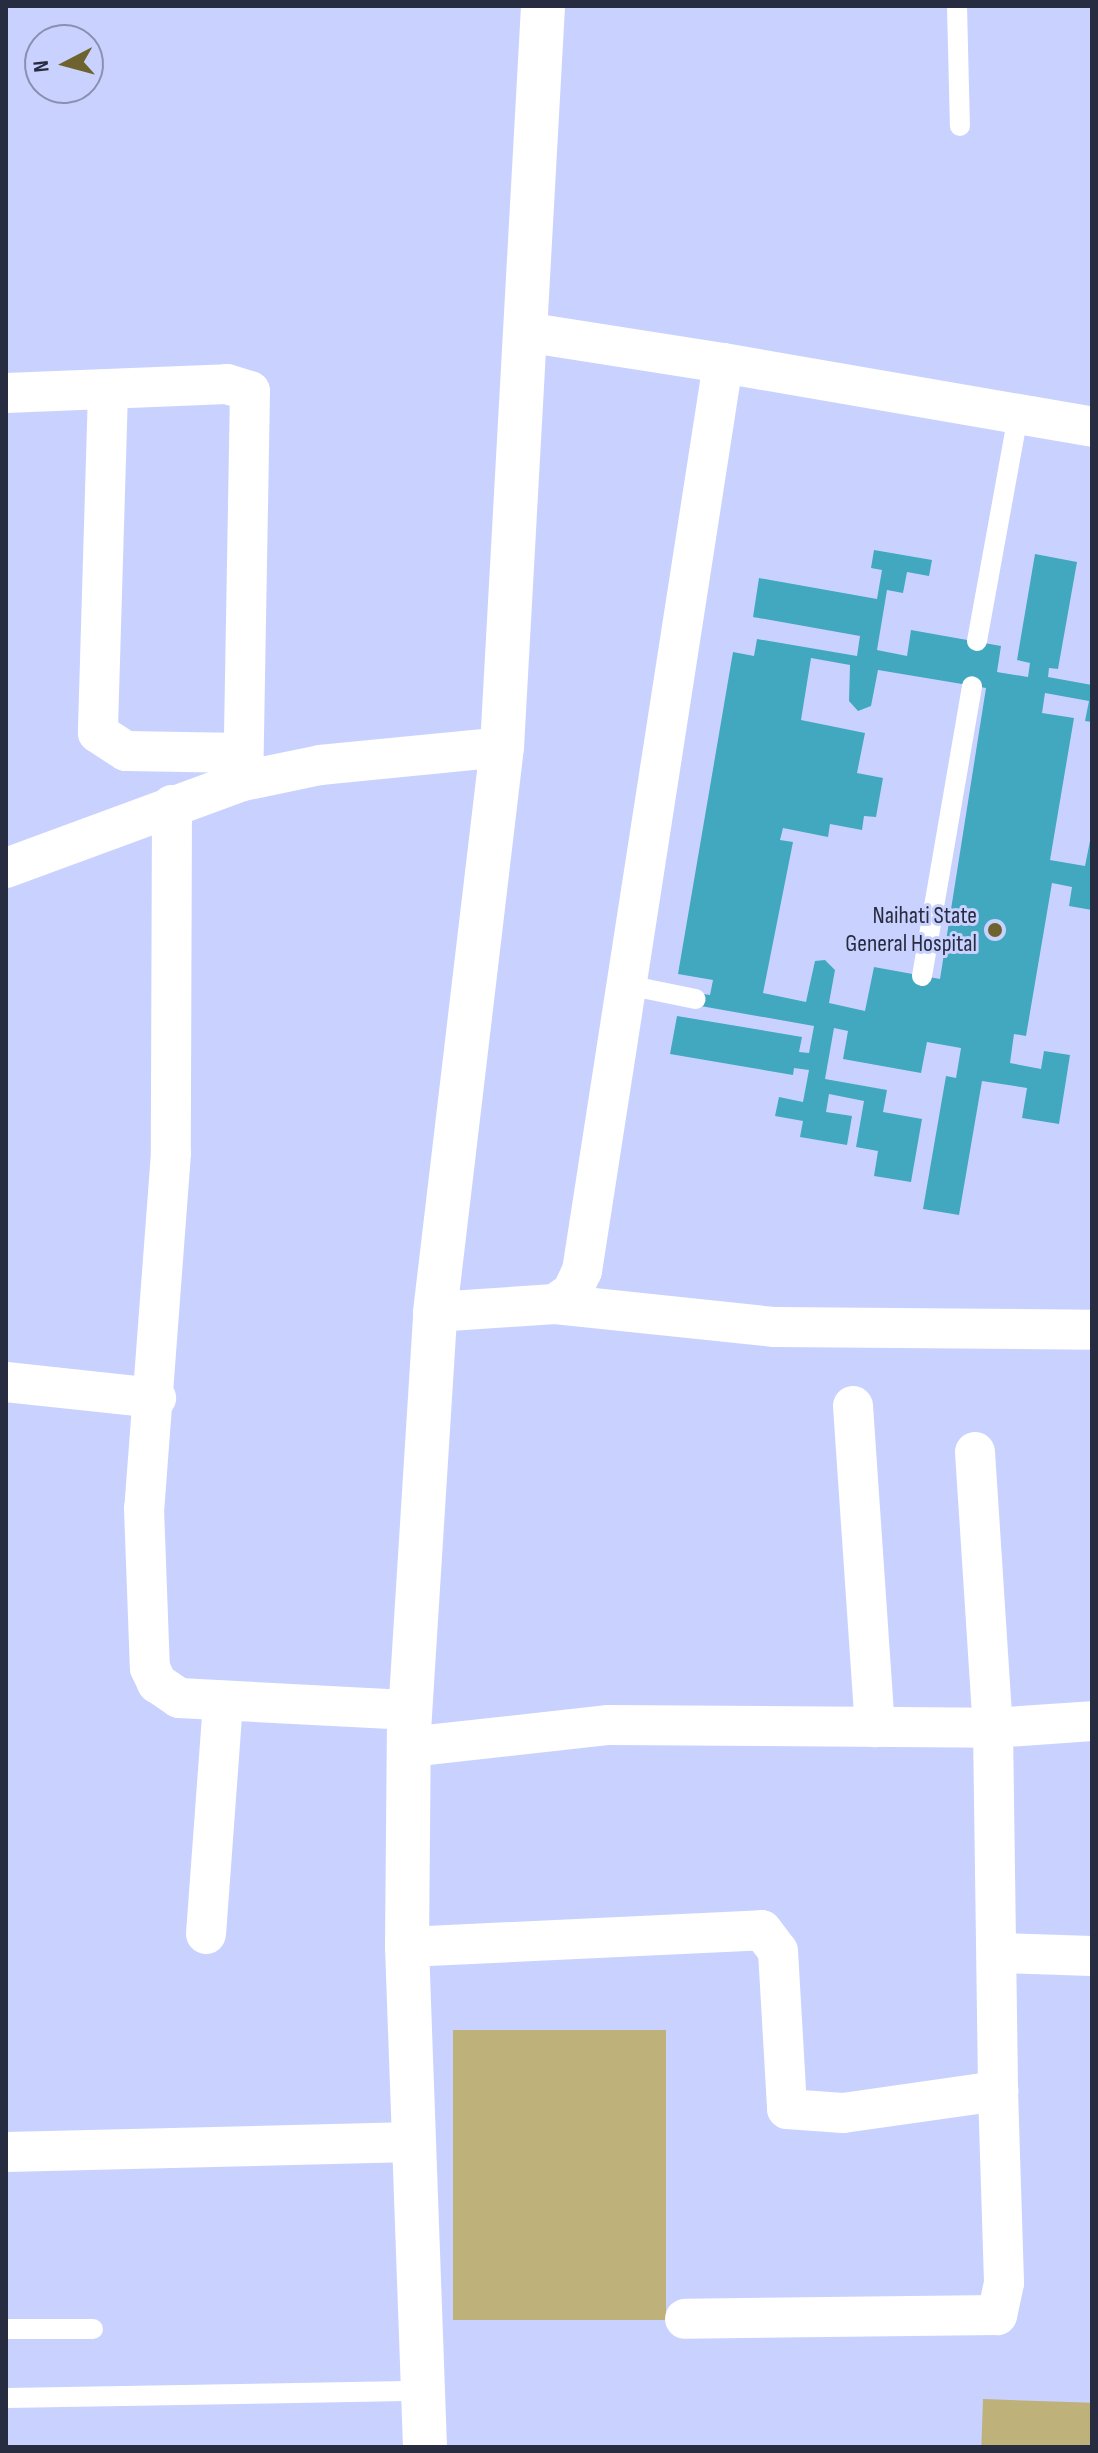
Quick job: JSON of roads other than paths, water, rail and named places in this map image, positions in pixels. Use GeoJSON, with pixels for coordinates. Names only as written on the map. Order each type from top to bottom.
{"type":"FeatureCollection","features":[{"type":"Feature","properties":{"kind":"street"},"geometry":{"type":"LineString","coordinates":[[425,2447],[407,1947],[410,1728],[435,1312],[502,747],[543,6]]}},
{"type":"Feature","properties":{"kind":"street"},"geometry":{"type":"LineString","coordinates":[[525,332],[1092,427]]}},
{"type":"Feature","properties":{"kind":"street"},"geometry":{"type":"LineString","coordinates":[[555,1304],[572,1292],[582,1271],[723,363]]}},
{"type":"Feature","properties":{"kind":"street"},"geometry":{"type":"LineString","coordinates":[[6,393],[227,384],[250,391],[243,767]]}},
{"type":"Feature","properties":{"kind":"street"},"geometry":{"type":"LineString","coordinates":[[108,391],[98,733],[126,751],[243,767],[320,765],[502,747]]}},
{"type":"Feature","properties":{"kind":"street"},"geometry":{"type":"LineString","coordinates":[[6,868],[172,805],[243,767]]}},
{"type":"Feature","properties":{"kind":"street"},"geometry":{"type":"LineString","coordinates":[[172,805],[171,1153],[156,1398],[144,1508],[150,1668],[168,1695],[410,1728],[609,1725],[993,1728],[1092,1721]]}},
{"type":"Feature","properties":{"kind":"street"},"geometry":{"type":"LineString","coordinates":[[435,1312],[555,1304],[775,1327],[1092,1330]]}},
{"type":"Feature","properties":{"kind":"street"},"geometry":{"type":"LineString","coordinates":[[6,1382],[156,1398]]}},
{"type":"Feature","properties":{"kind":"street"},"geometry":{"type":"LineString","coordinates":[[853,1406],[875,1727]]}},
{"type":"Feature","properties":{"kind":"street"},"geometry":{"type":"LineString","coordinates":[[685,2319],[997,2315],[1004,2283],[998,2091],[1000,1953],[993,1728],[975,1452]]}},
{"type":"Feature","properties":{"kind":"street"},"geometry":{"type":"LineString","coordinates":[[206,1934],[223,1701]]}},
{"type":"Feature","properties":{"kind":"street"},"geometry":{"type":"LineString","coordinates":[[407,1947],[762,1930],[778,1951],[787,2109],[843,2113],[998,2091]]}},
{"type":"Feature","properties":{"kind":"street"},"geometry":{"type":"LineString","coordinates":[[1000,1953],[1092,1956]]}},
{"type":"Feature","properties":{"kind":"street"},"geometry":{"type":"LineString","coordinates":[[6,2152],[413,2142]]}},
{"type":"Feature","properties":{"kind":"lane"},"geometry":{"type":"LineString","coordinates":[[957,6],[960,126]]}},
{"type":"Feature","properties":{"kind":"lane"},"geometry":{"type":"LineString","coordinates":[[977,641],[1018,416]]}},
{"type":"Feature","properties":{"kind":"lane"},"geometry":{"type":"LineString","coordinates":[[922,976],[972,686]]}},
{"type":"Feature","properties":{"kind":"lane"},"geometry":{"type":"LineString","coordinates":[[627,985],[696,999]]}},
{"type":"Feature","properties":{"kind":"lane"},"geometry":{"type":"LineString","coordinates":[[6,2329],[93,2329]]}},
{"type":"Feature","properties":{"kind":"lane"},"geometry":{"type":"LineString","coordinates":[[6,2398],[421,2391]]}},
{"type":"Feature","properties":{"kind":"place","name":"Naihati State General Hospital"},"geometry":{"type":"Point","coordinates":[995,930]}}]}
